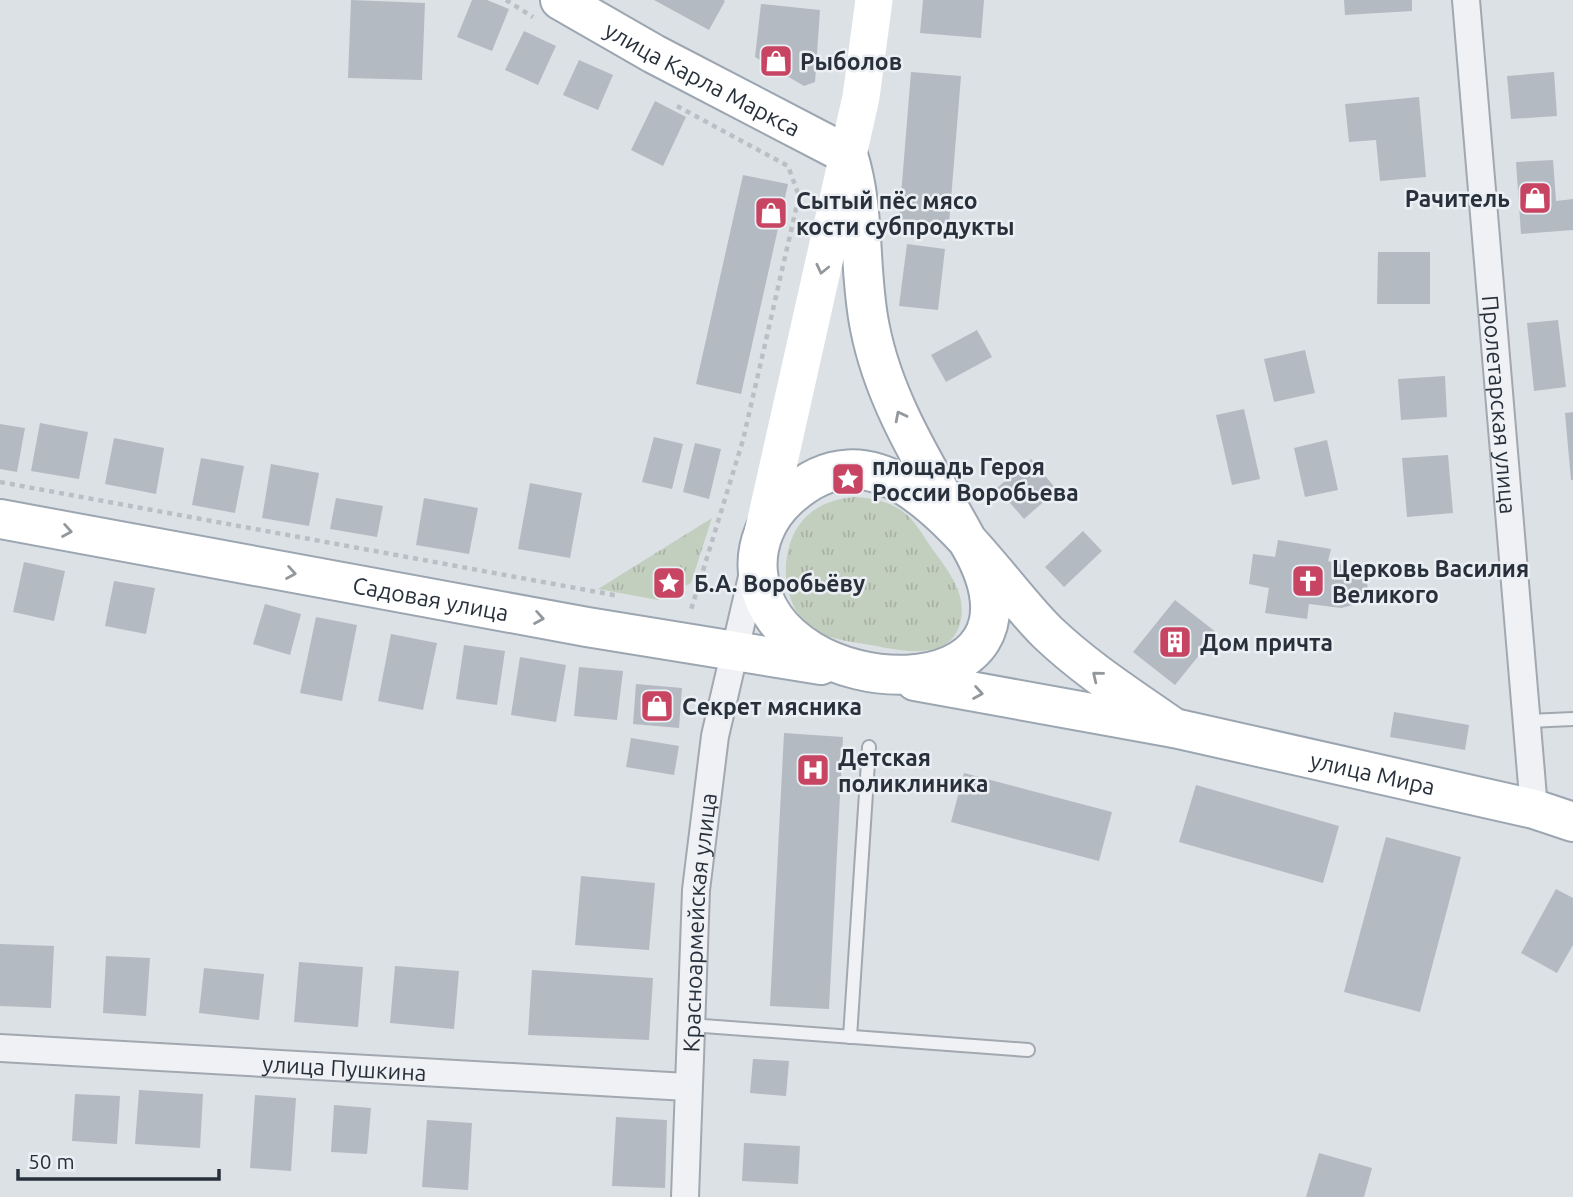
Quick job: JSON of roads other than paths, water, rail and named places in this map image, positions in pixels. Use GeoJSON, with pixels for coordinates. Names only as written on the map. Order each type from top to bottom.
{"type":"FeatureCollection","features":[{"type":"Feature","properties":{"kind":"main road"},"geometry":{"type":"LineString","coordinates":[[848,155],[855,178],[866,302],[876,353],[901,418],[981,566],[990,601],[986,630],[976,648],[947,669],[863,672],[809,651],[778,624],[760,588],[762,540],[848,155],[861,97],[874,0]]}},
{"type":"Feature","properties":{"kind":"main road","name":"улица Карла Маркса"},"geometry":{"type":"LineString","coordinates":[[551,11],[654,54],[848,155]]}},
{"type":"Feature","properties":{"kind":"main road"},"geometry":{"type":"LineString","coordinates":[[762,540],[781,505],[804,486],[831,474],[860,471],[888,476],[906,485],[967,540]]}},
{"type":"Feature","properties":{"kind":"main road","name":"Садовая улица"},"geometry":{"type":"LineString","coordinates":[[0,519],[683,619],[733,651],[863,672]]}},
{"type":"Feature","properties":{"kind":"main road","name":"улица Мира"},"geometry":{"type":"LineString","coordinates":[[967,540],[1024,609],[1050,635],[1111,688],[1174,728]]}},
{"type":"Feature","properties":{"kind":"main road","name":"улица Мира"},"geometry":{"type":"LineString","coordinates":[[863,672],[1174,728],[1534,809],[1573,822]]}},
{"type":"Feature","properties":{"kind":"street","name":"Пролетарская улица"},"geometry":{"type":"LineString","coordinates":[[1466,0],[1534,809]]}},
{"type":"Feature","properties":{"kind":"street","name":"Красноармейская улица"},"geometry":{"type":"LineString","coordinates":[[685,1197],[687,1087],[697,877],[715,736],[733,651],[762,540]]}},
{"type":"Feature","properties":{"kind":"street","name":"улица Пушкина"},"geometry":{"type":"LineString","coordinates":[[0,1048],[687,1087]]}},
{"type":"Feature","properties":{"kind":"lane"},"geometry":{"type":"LineString","coordinates":[[1528,721],[1573,719]]}},
{"type":"Feature","properties":{"kind":"lane"},"geometry":{"type":"LineString","coordinates":[[850,1037],[869,747]]}},
{"type":"Feature","properties":{"kind":"lane"},"geometry":{"type":"LineString","coordinates":[[690,1025],[1028,1050]]}},
{"type":"Feature","properties":{"kind":"place","name":"Рыболов"},"geometry":{"type":"Point","coordinates":[776,61]}},
{"type":"Feature","properties":{"kind":"place","name":"Рачитель"},"geometry":{"type":"Point","coordinates":[1535,198]}},
{"type":"Feature","properties":{"kind":"place","name":"Сытый пёс мясо кости субпродукты"},"geometry":{"type":"Point","coordinates":[771,213]}},
{"type":"Feature","properties":{"kind":"place","name":"площадь Героя России Воробьева"},"geometry":{"type":"Point","coordinates":[848,479]}},
{"type":"Feature","properties":{"kind":"place","name":"Церковь Василия Великого"},"geometry":{"type":"Point","coordinates":[1308,581]}},
{"type":"Feature","properties":{"kind":"place","name":"Б.А. Воробьёву"},"geometry":{"type":"Point","coordinates":[669,583]}},
{"type":"Feature","properties":{"kind":"place","name":"Дом причта"},"geometry":{"type":"Point","coordinates":[1175,642]}},
{"type":"Feature","properties":{"kind":"place","name":"Секрет мясника"},"geometry":{"type":"Point","coordinates":[657,706]}},
{"type":"Feature","properties":{"kind":"place","name":"Детская поликлиника"},"geometry":{"type":"Point","coordinates":[813,770]}}]}
